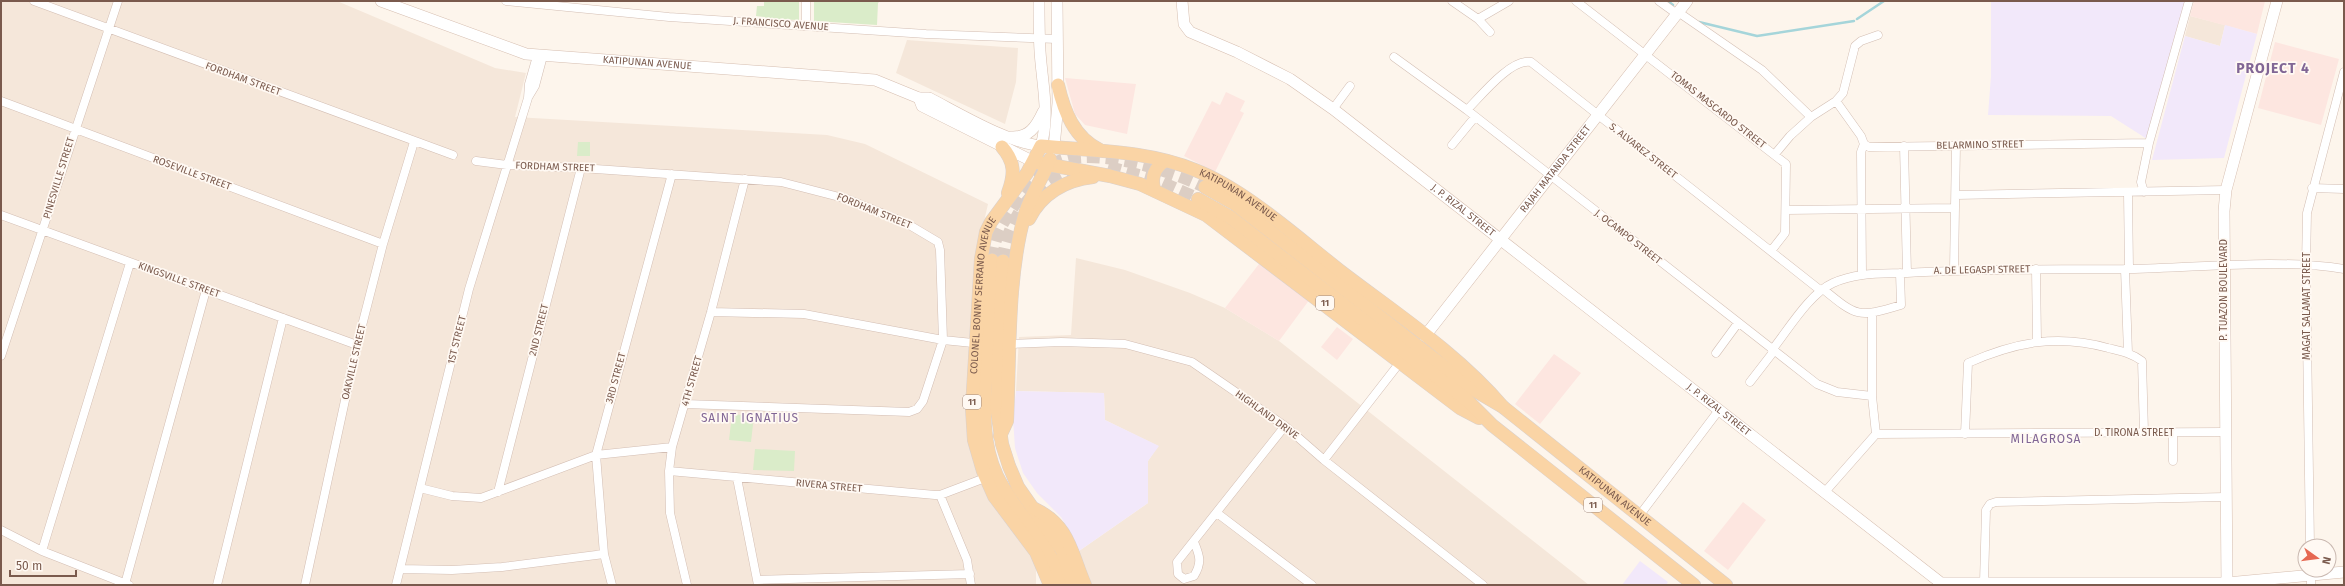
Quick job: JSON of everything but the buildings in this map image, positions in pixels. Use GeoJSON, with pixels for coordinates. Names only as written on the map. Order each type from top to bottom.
{"type":"FeatureCollection","features":[{"type":"Feature","properties":{"kind":"main road"},"geometry":{"type":"LineString","coordinates":[[1058,85],[1065,110],[1075,128],[1090,144],[1104,151]]}},
{"type":"Feature","properties":{"kind":"main road"},"geometry":{"type":"LineString","coordinates":[[1004,205],[1014,172],[1005,142]]}},
{"type":"Feature","properties":{"kind":"main road","name":"KATIPUNAN AVENUE"},"geometry":{"type":"LineString","coordinates":[[1041,146],[1104,151],[1149,157],[1202,173],[1236,191],[1481,380],[1503,407]]}},
{"type":"Feature","properties":{"kind":"main road","name":"COLONEL BONNY SERRANO AVENUE"},"geometry":{"type":"LineString","coordinates":[[1041,146],[1034,162],[988,226],[981,259],[972,417],[975,446],[986,478],[999,504],[1036,552],[1050,585]]}},
{"type":"Feature","properties":{"kind":"main road"},"geometry":{"type":"LineString","coordinates":[[1000,436],[1007,421],[1018,244],[1028,204],[1048,165],[1054,148]]}},
{"type":"Feature","properties":{"kind":"main road"},"geometry":{"type":"LineString","coordinates":[[1148,187],[1150,170],[1149,157]]}},
{"type":"Feature","properties":{"kind":"main road"},"geometry":{"type":"LineString","coordinates":[[1148,187],[1159,165],[1165,161]]}},
{"type":"Feature","properties":{"kind":"main road","name":"KATIPUNAN AVENUE"},"geometry":{"type":"LineString","coordinates":[[1034,162],[1110,176],[1148,187],[1218,222],[1401,361],[1460,408],[1492,425]]}},
{"type":"Feature","properties":{"kind":"main road"},"geometry":{"type":"LineString","coordinates":[[1018,244],[1034,209],[1051,192],[1080,179],[1110,176]]}},
{"type":"Feature","properties":{"kind":"main road","name":"KATIPUNAN AVENUE"},"geometry":{"type":"LineString","coordinates":[[1205,187],[1235,204],[1474,390],[1503,407],[1726,585]]}},
{"type":"Feature","properties":{"kind":"main road","name":"KATIPUNAN AVENUE"},"geometry":{"type":"LineString","coordinates":[[1198,199],[1230,217],[1467,400],[1492,425],[1694,585]]}},
{"type":"Feature","properties":{"kind":"main road","name":"COLONEL BONNY SERRANO AVENUE"},"geometry":{"type":"LineString","coordinates":[[1033,516],[1011,473],[1000,436],[997,409],[997,261],[984,415],[986,440],[990,460],[1000,481],[1033,516],[1053,520],[1068,539],[1085,585]]}},
{"type":"Feature","properties":{"kind":"main road","name":"11"},"geometry":{"type":"LineString","coordinates":[[1033,516],[1053,558],[1062,585]]}},
{"type":"Feature","properties":{"kind":"main road","name":"11"},"geometry":{"type":"LineString","coordinates":[[1033,516],[1062,550],[1073,585]]}},
{"type":"Feature","properties":{"kind":"street","name":"FORDHAM STREET"},"geometry":{"type":"LineString","coordinates":[[34,1],[414,142],[453,155]]}},
{"type":"Feature","properties":{"kind":"street","name":"PINESVILLE STREET"},"geometry":{"type":"LineString","coordinates":[[1,356],[43,230],[74,129],[118,1]]}},
{"type":"Feature","properties":{"kind":"street","name":"KATIPUNAN AVENUE"},"geometry":{"type":"LineString","coordinates":[[381,1],[496,45],[540,56],[867,79],[884,83],[919,98],[922,106],[1005,142],[1034,162]]}},
{"type":"Feature","properties":{"kind":"street","name":"J. FRANCISCO AVENUE"},"geometry":{"type":"LineString","coordinates":[[506,1],[625,14],[926,34],[1057,40]]}},
{"type":"Feature","properties":{"kind":"street"},"geometry":{"type":"LineString","coordinates":[[806,1],[806,26]]}},
{"type":"Feature","properties":{"kind":"street","name":"COLONEL BONNY SERRANO AVENUE"},"geometry":{"type":"LineString","coordinates":[[1039,1],[1039,38],[1045,106],[1044,130],[1041,146]]}},
{"type":"Feature","properties":{"kind":"street"},"geometry":{"type":"LineString","coordinates":[[1054,148],[1057,130],[1058,85],[1057,1]]}},
{"type":"Feature","properties":{"kind":"street","name":"J. P. RIZAL STREET"},"geometry":{"type":"LineString","coordinates":[[1182,1],[1184,24],[1190,32],[1237,52],[1290,79],[1333,109],[1940,584],[1984,582],[2227,584],[2299,578]]}},
{"type":"Feature","properties":{"kind":"street"},"geometry":{"type":"LineString","coordinates":[[1452,1],[1478,19],[1490,32]]}},
{"type":"Feature","properties":{"kind":"street"},"geometry":{"type":"LineString","coordinates":[[1478,19],[1509,1]]}},
{"type":"Feature","properties":{"kind":"street","name":"TOMAS MASCARDO STREET"},"geometry":{"type":"LineString","coordinates":[[1576,1],[1775,154],[1788,166],[1785,233],[1771,251]]}},
{"type":"Feature","properties":{"kind":"street"},"geometry":{"type":"LineString","coordinates":[[1659,1],[1762,70],[1811,117]]}},
{"type":"Feature","properties":{"kind":"street","name":"RAJAH MATANDA STREET"},"geometry":{"type":"LineString","coordinates":[[1425,336],[1501,241],[1597,115],[1687,1]]}},
{"type":"Feature","properties":{"kind":"street"},"geometry":{"type":"LineString","coordinates":[[2144,192],[2141,182],[2149,143],[2189,1]]}},
{"type":"Feature","properties":{"kind":"street","name":"P. TUAZON BOULEVARD"},"geometry":{"type":"LineString","coordinates":[[2227,584],[2224,432],[2224,211],[2226,190],[2278,1]]}},
{"type":"Feature","properties":{"kind":"street"},"geometry":{"type":"LineString","coordinates":[[1775,154],[1790,136],[1811,117],[1836,101],[1842,92],[1855,46],[1861,41],[1878,35]]}},
{"type":"Feature","properties":{"kind":"street","name":"1ST STREET"},"geometry":{"type":"LineString","coordinates":[[396,585],[470,289],[528,98],[529,84],[540,56]]}},
{"type":"Feature","properties":{"kind":"street","name":"J. OCAMPO STREET"},"geometry":{"type":"LineString","coordinates":[[1394,57],[1467,110],[1738,323],[1827,389],[1838,392],[1872,396]]}},
{"type":"Feature","properties":{"kind":"street","name":"S. ALVAREZ STREET"},"geometry":{"type":"LineString","coordinates":[[1467,110],[1490,86],[1520,62],[1530,62],[1822,290],[1851,311],[1872,314]]}},
{"type":"Feature","properties":{"kind":"street","name":"MAGAT SALAMAT STREET"},"geometry":{"type":"LineString","coordinates":[[2310,538],[2306,265],[2307,213],[2312,188],[2344,72]]}},
{"type":"Feature","properties":{"kind":"street"},"geometry":{"type":"LineString","coordinates":[[1333,109],[1350,86]]}},
{"type":"Feature","properties":{"kind":"street","name":"ROSEVILLE STREET"},"geometry":{"type":"LineString","coordinates":[[1,101],[383,244]]}},
{"type":"Feature","properties":{"kind":"street"},"geometry":{"type":"LineString","coordinates":[[1836,101],[1861,136],[1864,144],[1861,152],[1863,209],[1862,274]]}},
{"type":"Feature","properties":{"kind":"street"},"geometry":{"type":"LineString","coordinates":[[1005,142],[1030,133],[1036,126],[1045,106]]}},
{"type":"Feature","properties":{"kind":"street"},"geometry":{"type":"LineString","coordinates":[[1452,145],[1475,117]]}},
{"type":"Feature","properties":{"kind":"street","name":"OAKVILLE STREET"},"geometry":{"type":"LineString","coordinates":[[304,585],[357,346],[383,244],[414,142]]}},
{"type":"Feature","properties":{"kind":"street","name":"KATIPUNAN AVENUE"},"geometry":{"type":"LineString","coordinates":[[1005,142],[1041,146]]}},
{"type":"Feature","properties":{"kind":"street","name":"BELARMINO STREET"},"geometry":{"type":"LineString","coordinates":[[1864,144],[1869,147],[2149,143]]}},
{"type":"Feature","properties":{"kind":"street"},"geometry":{"type":"LineString","coordinates":[[1954,270],[1956,145]]}},
{"type":"Feature","properties":{"kind":"street"},"geometry":{"type":"LineString","coordinates":[[1824,493],[1876,434],[1872,396],[1872,314],[1901,305],[1905,208],[1904,146]]}},
{"type":"Feature","properties":{"kind":"street","name":"FORDHAM STREET"},"geometry":{"type":"LineString","coordinates":[[476,161],[507,165],[581,168],[781,182],[841,197],[906,223],[938,242],[940,250],[943,340],[923,401],[917,409],[909,412],[685,404]]}},
{"type":"Feature","properties":{"kind":"street","name":"2ND STREET"},"geometry":{"type":"LineString","coordinates":[[498,492],[581,168]]}},
{"type":"Feature","properties":{"kind":"street","name":"3RD STREET"},"geometry":{"type":"LineString","coordinates":[[612,585],[604,554],[596,455],[672,174]]}},
{"type":"Feature","properties":{"kind":"street","name":"4TH STREET"},"geometry":{"type":"LineString","coordinates":[[687,585],[670,513],[669,471],[672,447],[711,312],[745,179]]}},
{"type":"Feature","properties":{"kind":"street"},"geometry":{"type":"LineString","coordinates":[[2312,188],[2344,189]]}},
{"type":"Feature","properties":{"kind":"street"},"geometry":{"type":"LineString","coordinates":[[1956,195],[2226,190]]}},
{"type":"Feature","properties":{"kind":"street"},"geometry":{"type":"LineString","coordinates":[[2128,193],[2128,354]]}},
{"type":"Feature","properties":{"kind":"street"},"geometry":{"type":"LineString","coordinates":[[1786,210],[1955,208]]}},
{"type":"Feature","properties":{"kind":"street","name":"KINGSVILLE STREET"},"geometry":{"type":"LineString","coordinates":[[1,215],[357,346]]}},
{"type":"Feature","properties":{"kind":"street"},"geometry":{"type":"LineString","coordinates":[[42,551],[130,263]]}},
{"type":"Feature","properties":{"kind":"street","name":"A. DE LEGASPI STREET"},"geometry":{"type":"LineString","coordinates":[[1750,382],[1773,350],[1822,290],[1833,283],[1862,274],[1954,270],[2127,269],[2306,265],[2344,269]]}},
{"type":"Feature","properties":{"kind":"street"},"geometry":{"type":"LineString","coordinates":[[2036,269],[2037,341]]}},
{"type":"Feature","properties":{"kind":"street"},"geometry":{"type":"LineString","coordinates":[[1,530],[42,551],[127,584],[206,290]]}},
{"type":"Feature","properties":{"kind":"street"},"geometry":{"type":"LineString","coordinates":[[711,312],[804,314],[943,340],[973,343]]}},
{"type":"Feature","properties":{"kind":"street"},"geometry":{"type":"LineString","coordinates":[[217,585],[283,318]]}},
{"type":"Feature","properties":{"kind":"street"},"geometry":{"type":"LineString","coordinates":[[1716,353],[1738,323]]}},
{"type":"Feature","properties":{"kind":"street"},"geometry":{"type":"LineString","coordinates":[[1965,434],[1968,362],[1999,350],[2037,341],[2086,342],[2128,354],[2142,361],[2144,432]]}},
{"type":"Feature","properties":{"kind":"street","name":"HIGHLAND DRIVE"},"geometry":{"type":"LineString","coordinates":[[1011,344],[1076,342],[1125,344],[1192,362],[1284,426],[1324,460],[1483,585]]}},
{"type":"Feature","properties":{"kind":"street"},"geometry":{"type":"LineString","coordinates":[[1324,460],[1401,361]]}},
{"type":"Feature","properties":{"kind":"street"},"geometry":{"type":"LineString","coordinates":[[1639,516],[1719,410]]}},
{"type":"Feature","properties":{"kind":"street"},"geometry":{"type":"LineString","coordinates":[[1194,542],[1284,426]]}},
{"type":"Feature","properties":{"kind":"street"},"geometry":{"type":"LineString","coordinates":[[2173,432],[2173,461]]}},
{"type":"Feature","properties":{"kind":"street","name":"D. TIRONA STREET"},"geometry":{"type":"LineString","coordinates":[[1876,434],[2224,432]]}},
{"type":"Feature","properties":{"kind":"street"},"geometry":{"type":"LineString","coordinates":[[420,488],[467,499],[481,498],[596,455],[672,447]]}},
{"type":"Feature","properties":{"kind":"street","name":"RIVERA STREET"},"geometry":{"type":"LineString","coordinates":[[669,471],[940,495],[986,478]]}},
{"type":"Feature","properties":{"kind":"street"},"geometry":{"type":"LineString","coordinates":[[737,478],[758,583],[970,574]]}},
{"type":"Feature","properties":{"kind":"street"},"geometry":{"type":"LineString","coordinates":[[940,495],[967,560],[971,585]]}},
{"type":"Feature","properties":{"kind":"street"},"geometry":{"type":"LineString","coordinates":[[1984,582],[1986,510],[1990,504],[1996,502],[2225,497]]}},
{"type":"Feature","properties":{"kind":"street"},"geometry":{"type":"LineString","coordinates":[[1217,512],[1312,585]]}},
{"type":"Feature","properties":{"kind":"street"},"geometry":{"type":"LineString","coordinates":[[400,569],[452,570],[502,567],[604,554]]}},
{"type":"Feature","properties":{"kind":"shaded area"},"geometry":{"type":"Polygon","coordinates":[[[1,1],[337,1],[495,68],[526,73],[515,117],[827,135],[865,144],[988,204],[975,261],[968,437],[978,475],[1036,560],[1036,585],[1,585],[1,1]]]}},
{"type":"Feature","properties":{"kind":"shaded area"},"geometry":{"type":"Polygon","coordinates":[[[1991,1],[2185,1],[2147,139],[2111,116],[1988,115],[1991,76],[1991,1]]]}},
{"type":"Feature","properties":{"kind":"shaded area"},"geometry":{"type":"Polygon","coordinates":[[[2194,1],[2265,1],[2257,34],[2190,16],[2194,1]]]}},
{"type":"Feature","properties":{"kind":"shaded area"},"geometry":{"type":"Polygon","coordinates":[[[2190,16],[2225,25],[2220,46],[2185,36],[2190,16]]]}},
{"type":"Feature","properties":{"kind":"shaded area"},"geometry":{"type":"Polygon","coordinates":[[[2225,25],[2257,34],[2224,158],[2152,160],[2185,36],[2220,46],[2225,25]]]}},
{"type":"Feature","properties":{"kind":"shaded area"},"geometry":{"type":"Polygon","coordinates":[[[907,40],[1018,48],[1016,82],[1005,124],[896,73],[907,40]]]}},
{"type":"Feature","properties":{"kind":"shaded area"},"geometry":{"type":"Polygon","coordinates":[[[2275,42],[2339,59],[2321,125],[2258,108],[2275,42]]]}},
{"type":"Feature","properties":{"kind":"shaded area"},"geometry":{"type":"Polygon","coordinates":[[[1065,78],[1136,84],[1127,134],[1085,125],[1075,114],[1065,78]]]}},
{"type":"Feature","properties":{"kind":"shaded area"},"geometry":{"type":"Polygon","coordinates":[[[1226,92],[1245,101],[1240,111],[1244,113],[1215,172],[1184,156],[1212,101],[1220,105],[1226,92]]]}},
{"type":"Feature","properties":{"kind":"shaded area"},"geometry":{"type":"Polygon","coordinates":[[[1076,258],[1125,270],[1190,293],[1225,308],[1279,341],[1589,585],[1092,585],[1079,551],[1148,503],[1148,461],[1158,446],[1105,420],[1104,393],[1016,391],[1019,337],[1071,335],[1076,258]]]}},
{"type":"Feature","properties":{"kind":"shaded area"},"geometry":{"type":"Polygon","coordinates":[[[1262,260],[1310,299],[1279,341],[1225,308],[1262,260]]]}},
{"type":"Feature","properties":{"kind":"shaded area"},"geometry":{"type":"Polygon","coordinates":[[[1337,327],[1353,339],[1337,360],[1321,347],[1337,327]]]}},
{"type":"Feature","properties":{"kind":"shaded area"},"geometry":{"type":"Polygon","coordinates":[[[1554,354],[1581,373],[1540,424],[1515,404],[1554,354]]]}},
{"type":"Feature","properties":{"kind":"shaded area"},"geometry":{"type":"Polygon","coordinates":[[[1016,391],[1104,393],[1105,420],[1159,446],[1148,461],[1148,503],[1079,551],[1072,535],[1061,517],[1037,493],[1023,473],[1015,448],[1013,418],[1016,391]]]}},
{"type":"Feature","properties":{"kind":"shaded area"},"geometry":{"type":"Polygon","coordinates":[[[1743,502],[1766,520],[1728,570],[1704,551],[1743,502]]]}},
{"type":"Feature","properties":{"kind":"shaded area"},"geometry":{"type":"Polygon","coordinates":[[[1640,561],[1668,582],[1666,585],[1622,585],[1640,561]]]}},
{"type":"Feature","properties":{"kind":"green space"},"geometry":{"type":"Polygon","coordinates":[[[764,1],[799,1],[799,20],[766,19],[765,17],[756,16],[757,6],[764,6],[764,1]]]}},
{"type":"Feature","properties":{"kind":"green space"},"geometry":{"type":"Polygon","coordinates":[[[814,1],[880,1],[878,3],[877,25],[814,21],[814,1]]]}},
{"type":"Feature","properties":{"kind":"green space"},"geometry":{"type":"Polygon","coordinates":[[[578,142],[590,142],[590,156],[577,156],[578,142]]]}},
{"type":"Feature","properties":{"kind":"green space"},"geometry":{"type":"Polygon","coordinates":[[[732,414],[754,416],[751,442],[729,440],[732,414]]]}},
{"type":"Feature","properties":{"kind":"green space"},"geometry":{"type":"Polygon","coordinates":[[[755,449],[795,451],[794,471],[753,470],[755,449]]]}},
{"type":"Feature","properties":{"kind":"waterway"},"geometry":{"type":"LineString","coordinates":[[1668,1],[1673,5]]}},
{"type":"Feature","properties":{"kind":"waterway"},"geometry":{"type":"LineString","coordinates":[[1857,19],[1884,1]]}},
{"type":"Feature","properties":{"kind":"waterway"},"geometry":{"type":"LineString","coordinates":[[1699,22],[1757,36],[1854,21]]}},
{"type":"Feature","properties":{"kind":"tunnel"},"geometry":{"type":"LineString","coordinates":[[992,260],[997,236],[1016,202],[1043,172],[1049,167],[1063,160],[1078,157],[1115,159],[1155,168],[1191,180],[1205,187]]}},
{"type":"Feature","properties":{"kind":"tunnel"},"geometry":{"type":"LineString","coordinates":[[1108,167],[1158,181],[1198,199]]}},
{"type":"Feature","properties":{"kind":"tunnel"},"geometry":{"type":"LineString","coordinates":[[1003,261],[1010,231],[1017,216],[1026,203],[1049,181],[1063,173],[1078,168]]}},
{"type":"Feature","properties":{"kind":"district","name":"PROJECT 4"},"geometry":{"type":"Point","coordinates":[2273,68]}},
{"type":"Feature","properties":{"kind":"district","name":"SAINT IGNATIUS"},"geometry":{"type":"Point","coordinates":[750,418]}},
{"type":"Feature","properties":{"kind":"district","name":"MILAGROSA"},"geometry":{"type":"Point","coordinates":[2046,439]}}]}
